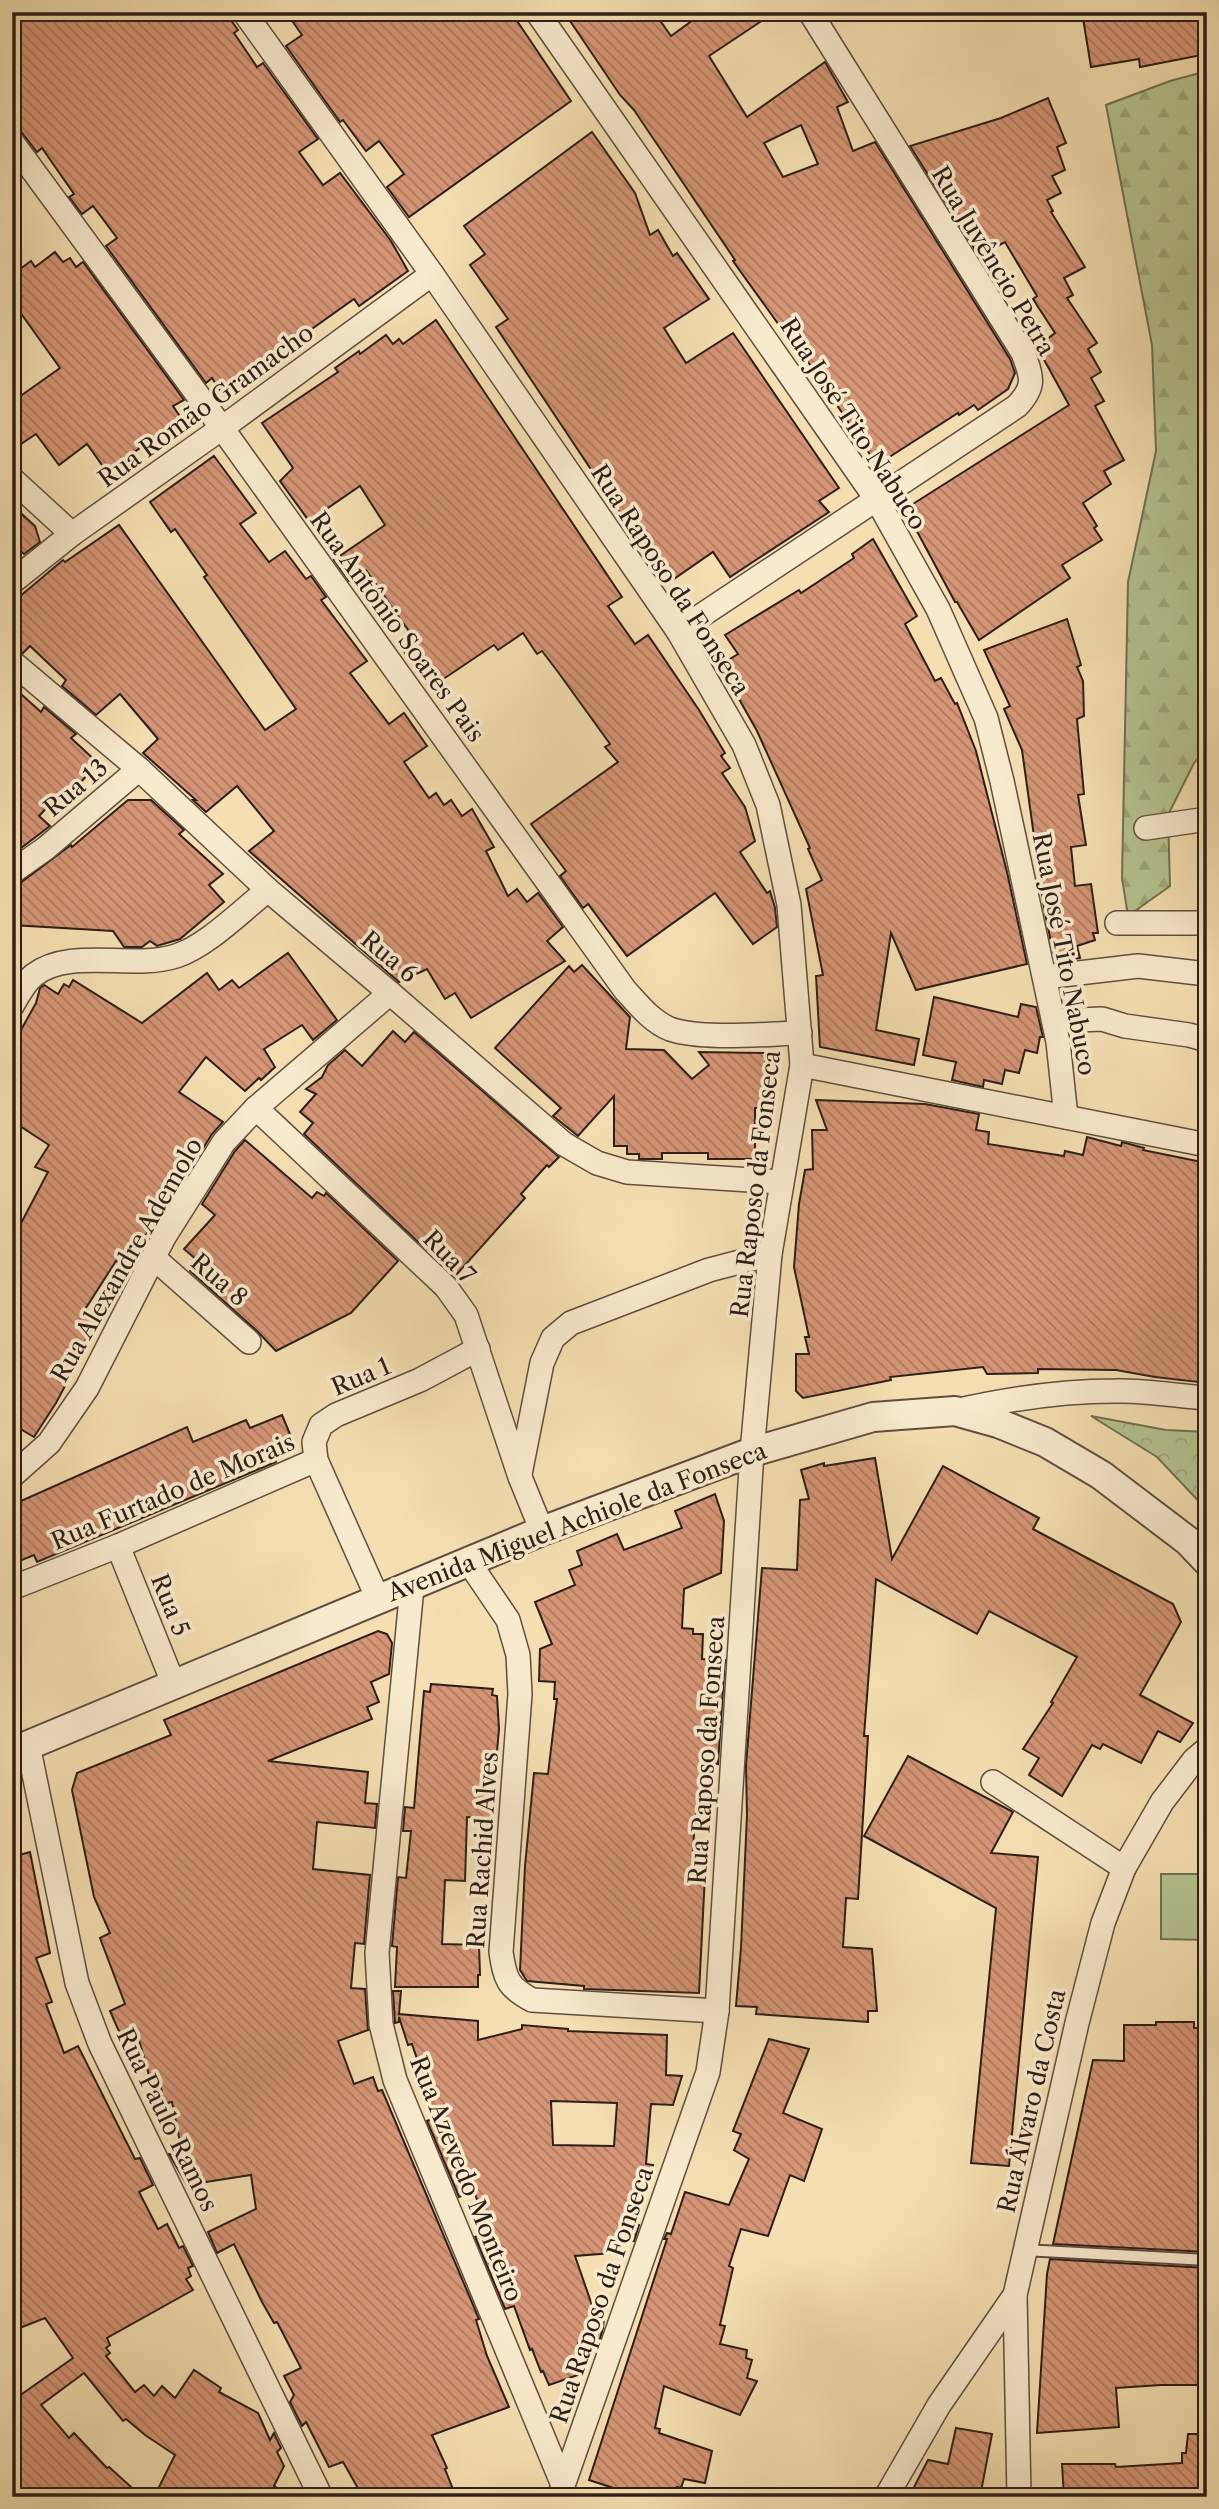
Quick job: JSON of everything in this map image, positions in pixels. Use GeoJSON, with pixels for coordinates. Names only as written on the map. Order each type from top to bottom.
{"type":"FeatureCollection","features":[{"type":"Feature","properties":{"kind":"street","name":"Rua Raposo da Fonseca"},"geometry":{"type":"LineString","coordinates":[[244,12],[432,274],[678,631],[744,745],[768,805],[789,905],[802,1065],[770,1254],[752,1452],[717,2011],[708,2072],[561,2491]]}},
{"type":"Feature","properties":{"kind":"street","name":"Rua José Tito Nabuco"},"geometry":{"type":"LineString","coordinates":[[537,12],[877,500],[938,608],[986,718],[1002,781],[1054,1021],[1066,1117]]}},
{"type":"Feature","properties":{"kind":"street","name":"Rua Juvêncio Petra"},"geometry":{"type":"LineString","coordinates":[[678,631],[1017,406],[1028,394],[1032,375],[1023,353],[810,12]]}},
{"type":"Feature","properties":{"kind":"street","name":"Rua Antônio Soares Pais"},"geometry":{"type":"LineString","coordinates":[[12,142],[222,428],[625,990],[647,1013],[668,1028],[695,1034],[800,1033]]}},
{"type":"Feature","properties":{"kind":"street","name":"Rua Romão Gramacho"},"geometry":{"type":"LineString","coordinates":[[12,582],[72,534],[432,274]]}},
{"type":"Feature","properties":{"kind":"street"},"geometry":{"type":"LineString","coordinates":[[12,479],[72,534]]}},
{"type":"Feature","properties":{"kind":"street","name":"Rua 6"},"geometry":{"type":"LineString","coordinates":[[12,662],[139,769],[268,890],[564,1144],[597,1163],[627,1172],[781,1182]]}},
{"type":"Feature","properties":{"kind":"street","name":"Rua 13"},"geometry":{"type":"LineString","coordinates":[[12,872],[46,848],[139,769]]}},
{"type":"Feature","properties":{"kind":"street"},"geometry":{"type":"LineString","coordinates":[[1146,828],[1207,819]]}},
{"type":"Feature","properties":{"kind":"street"},"geometry":{"type":"LineString","coordinates":[[12,1006],[32,976],[50,965],[93,961],[157,961],[178,955],[198,945],[268,890]]}},
{"type":"Feature","properties":{"kind":"street"},"geometry":{"type":"LineString","coordinates":[[1117,923],[1207,923]]}},
{"type":"Feature","properties":{"kind":"street"},"geometry":{"type":"LineString","coordinates":[[1045,977],[1138,966],[1207,974]]}},
{"type":"Feature","properties":{"kind":"street","name":"Rua Alexandre Ademolo"},"geometry":{"type":"LineString","coordinates":[[12,1476],[49,1443],[87,1388],[164,1237],[224,1142],[256,1108],[390,993]]}},
{"type":"Feature","properties":{"kind":"street"},"geometry":{"type":"LineString","coordinates":[[1054,1021],[1102,1019],[1125,1026],[1207,1040]]}},
{"type":"Feature","properties":{"kind":"street"},"geometry":{"type":"LineString","coordinates":[[802,1065],[1207,1145]]}},
{"type":"Feature","properties":{"kind":"street","name":"Rua 7"},"geometry":{"type":"LineString","coordinates":[[256,1108],[446,1287],[466,1314],[520,1477],[542,1531]]}},
{"type":"Feature","properties":{"kind":"street"},"geometry":{"type":"LineString","coordinates":[[520,1477],[542,1363],[553,1338],[571,1322],[709,1270],[770,1254]]}},
{"type":"Feature","properties":{"kind":"street","name":"Rua 8"},"geometry":{"type":"LineString","coordinates":[[154,1258],[249,1342]]}},
{"type":"Feature","properties":{"kind":"street","name":"Rua 1"},"geometry":{"type":"LineString","coordinates":[[316,1460],[314,1442],[321,1425],[336,1415],[420,1380],[478,1349]]}},
{"type":"Feature","properties":{"kind":"street"},"geometry":{"type":"LineString","coordinates":[[955,1411],[1014,1398],[1065,1393],[1118,1391],[1207,1398]]}},
{"type":"Feature","properties":{"kind":"street","name":"Avenida Miguel Achiole da Fonseca"},"geometry":{"type":"LineString","coordinates":[[20,1749],[542,1531],[752,1452],[873,1417],[955,1411],[998,1423],[1045,1442],[1101,1475],[1188,1541],[1207,1561]]}},
{"type":"Feature","properties":{"kind":"street"},"geometry":{"type":"LineString","coordinates":[[316,1460],[378,1599]]}},
{"type":"Feature","properties":{"kind":"street","name":"Rua Furtado de Morais"},"geometry":{"type":"LineString","coordinates":[[12,1588],[118,1546],[316,1460]]}},
{"type":"Feature","properties":{"kind":"street","name":"Rua 5"},"geometry":{"type":"LineString","coordinates":[[118,1546],[174,1685]]}},
{"type":"Feature","properties":{"kind":"street","name":"Rua Rachid Alves"},"geometry":{"type":"LineString","coordinates":[[468,1560],[508,1619],[518,1655],[520,1694],[501,1952],[504,1976],[516,1991],[531,2000],[717,2011]]}},
{"type":"Feature","properties":{"kind":"street","name":"Rua Azevedo Monteiro"},"geometry":{"type":"LineString","coordinates":[[412,1587],[377,1953],[382,2024],[395,2080],[561,2491]]}},
{"type":"Feature","properties":{"kind":"street","name":"Rua Paulo Ramos"},"geometry":{"type":"LineString","coordinates":[[20,1749],[77,1983],[100,2044],[321,2497]]}},
{"type":"Feature","properties":{"kind":"street","name":"Rua Álvaro da Costa"},"geometry":{"type":"LineString","coordinates":[[1019,2497],[1015,2295],[1077,2023],[1103,1923],[1124,1868],[1162,1802],[1194,1760],[1207,1749]]}},
{"type":"Feature","properties":{"kind":"street"},"geometry":{"type":"LineString","coordinates":[[993,1782],[1124,1868]]}},
{"type":"Feature","properties":{"kind":"street"},"geometry":{"type":"LineString","coordinates":[[886,2497],[939,2405],[1015,2295]]}},
{"type":"Feature","properties":{"kind":"lane"},"geometry":{"type":"LineString","coordinates":[[1024,2250],[1207,2260]]}},
{"type":"Feature","properties":{"kind":"green space"},"geometry":{"type":"Polygon","coordinates":[[[1207,71],[1207,748],[1194,763],[1168,815],[1170,886],[1128,916],[1122,878],[1128,582],[1156,451],[1152,345],[1106,105],[1170,81],[1207,71]]]}},
{"type":"Feature","properties":{"kind":"green space"},"geometry":{"type":"Polygon","coordinates":[[[1091,1416],[1166,1430],[1207,1432],[1207,1510],[1157,1457],[1091,1416]]]}},
{"type":"Feature","properties":{"kind":"green space"},"geometry":{"type":"Polygon","coordinates":[[[1161,1874],[1207,1874],[1207,1940],[1161,1939],[1161,1874]]]}},
{"type":"Feature","properties":{"kind":"building"},"geometry":{"type":"Polygon","coordinates":[[[12,12],[225,12],[238,30],[234,33],[257,67],[263,63],[318,139],[299,152],[323,185],[340,173],[391,241],[408,271],[359,306],[354,299],[309,331],[314,338],[233,396],[223,395],[212,378],[206,383],[106,246],[117,238],[93,206],[82,214],[69,197],[74,194],[42,148],[37,152],[12,120],[12,12]]]}},
{"type":"Feature","properties":{"kind":"building"},"geometry":{"type":"Polygon","coordinates":[[[286,12],[384,12],[389,20],[401,12],[511,12],[571,101],[409,217],[387,187],[404,174],[379,141],[366,151],[343,120],[340,122],[286,46],[302,35],[286,12]]]}},
{"type":"Feature","properties":{"kind":"building"},"geometry":{"type":"Polygon","coordinates":[[[564,12],[654,12],[671,36],[704,12],[775,12],[709,56],[747,117],[825,62],[848,102],[837,107],[853,151],[875,142],[1010,359],[1015,373],[1008,389],[978,410],[974,405],[959,415],[958,413],[877,465],[792,338],[789,339],[733,261],[735,260],[634,110],[620,95],[564,12]],[[801,125],[764,143],[783,177],[818,164],[801,125]]]}},
{"type":"Feature","properties":{"kind":"building"},"geometry":{"type":"Polygon","coordinates":[[[1082,12],[1207,12],[1207,54],[1140,67],[1139,59],[1091,67],[1082,12]]]}},
{"type":"Feature","properties":{"kind":"building"},"geometry":{"type":"Polygon","coordinates":[[[1048,98],[1066,143],[1057,147],[1065,170],[1052,176],[1061,193],[1047,200],[1053,211],[1051,212],[1085,267],[1064,278],[1073,295],[1067,298],[1097,343],[1088,349],[1101,372],[1091,378],[1104,401],[1095,406],[1124,460],[1104,471],[1111,484],[1083,503],[1102,540],[1062,565],[1070,578],[979,640],[955,602],[905,509],[1069,405],[1037,347],[1055,333],[1033,299],[1037,296],[1005,242],[979,256],[910,146],[1001,118],[1048,98]]]}},
{"type":"Feature","properties":{"kind":"building"},"geometry":{"type":"Polygon","coordinates":[[[592,132],[635,193],[650,235],[658,230],[673,256],[677,253],[709,299],[664,328],[686,363],[733,333],[839,488],[819,501],[829,512],[730,577],[713,552],[668,583],[658,568],[654,570],[643,554],[646,552],[496,327],[508,319],[470,265],[485,254],[464,226],[592,132]]]}},
{"type":"Feature","properties":{"kind":"building"},"geometry":{"type":"Polygon","coordinates":[[[55,252],[63,262],[70,258],[76,267],[83,262],[184,400],[173,406],[181,418],[107,472],[87,444],[59,465],[36,434],[12,450],[12,402],[60,368],[12,301],[12,275],[31,261],[35,267],[55,252]]]}},
{"type":"Feature","properties":{"kind":"building"},"geometry":{"type":"Polygon","coordinates":[[[436,320],[622,597],[608,606],[635,644],[648,635],[725,753],[721,756],[730,768],[722,773],[745,807],[755,841],[740,852],[767,893],[770,891],[775,908],[777,927],[753,944],[715,893],[627,956],[588,904],[583,908],[560,876],[566,871],[531,824],[618,762],[605,747],[610,744],[558,672],[542,651],[537,654],[523,633],[498,650],[494,645],[430,688],[400,646],[413,637],[366,570],[349,581],[334,560],[385,525],[360,486],[309,521],[280,481],[293,468],[262,423],[338,372],[335,368],[386,335],[393,344],[399,339],[403,344],[436,320]]]}},
{"type":"Feature","properties":{"kind":"building"},"geometry":{"type":"Polygon","coordinates":[[[214,456],[256,513],[240,524],[269,562],[285,551],[306,579],[311,576],[326,597],[321,600],[367,661],[350,673],[389,724],[404,713],[427,746],[404,762],[429,798],[436,793],[444,805],[451,800],[462,816],[472,809],[494,847],[486,851],[508,896],[517,889],[527,902],[538,893],[563,927],[547,941],[565,961],[471,1018],[455,993],[445,999],[427,969],[399,982],[249,851],[274,831],[237,786],[206,812],[143,753],[158,739],[120,694],[96,715],[62,686],[66,680],[30,646],[23,653],[12,648],[12,603],[63,560],[65,562],[119,525],[265,730],[296,709],[204,577],[207,575],[175,529],[171,532],[150,502],[214,456]]]}},
{"type":"Feature","properties":{"kind":"building"},"geometry":{"type":"Polygon","coordinates":[[[12,505],[35,526],[40,542],[24,554],[12,543],[12,505]]]}},
{"type":"Feature","properties":{"kind":"building"},"geometry":{"type":"Polygon","coordinates":[[[873,539],[917,616],[905,624],[935,681],[941,678],[955,704],[957,703],[976,751],[1027,964],[916,990],[891,933],[876,1030],[919,1039],[914,1065],[820,1047],[816,976],[823,975],[806,889],[822,880],[757,731],[720,665],[738,654],[725,635],[799,590],[801,593],[854,558],[852,554],[873,539]]]}},
{"type":"Feature","properties":{"kind":"building"},"geometry":{"type":"Polygon","coordinates":[[[1067,619],[1081,665],[1077,667],[1083,681],[1084,716],[1077,719],[1084,794],[1078,795],[1086,845],[1071,847],[1075,886],[1091,884],[1098,933],[1093,933],[1095,940],[1077,946],[1080,958],[1055,962],[1044,908],[1022,750],[1004,709],[1010,706],[984,650],[1067,619]]]}},
{"type":"Feature","properties":{"kind":"building"},"geometry":{"type":"Polygon","coordinates":[[[12,686],[41,712],[44,707],[76,734],[71,738],[98,763],[71,793],[65,788],[39,816],[50,826],[12,855],[12,686]]]}},
{"type":"Feature","properties":{"kind":"building"},"geometry":{"type":"Polygon","coordinates":[[[128,800],[151,800],[184,830],[179,834],[223,874],[209,885],[224,902],[180,939],[157,946],[150,941],[142,947],[124,947],[113,931],[12,925],[12,886],[20,883],[71,845],[72,847],[128,800]]]}},
{"type":"Feature","properties":{"kind":"building"},"geometry":{"type":"Polygon","coordinates":[[[288,953],[337,1020],[313,1040],[302,1025],[264,1049],[275,1067],[245,1091],[206,1057],[179,1092],[223,1122],[212,1134],[180,1185],[176,1182],[127,1268],[116,1261],[84,1311],[98,1319],[80,1350],[83,1352],[56,1403],[34,1437],[12,1424],[12,1223],[19,1227],[48,1172],[35,1167],[49,1145],[12,1121],[12,1046],[36,1003],[40,988],[44,985],[58,994],[64,984],[69,987],[73,980],[142,1023],[207,973],[219,990],[232,980],[239,988],[288,953]]]}},
{"type":"Feature","properties":{"kind":"building"},"geometry":{"type":"Polygon","coordinates":[[[582,965],[630,1017],[626,1049],[664,1050],[692,1079],[709,1065],[699,1052],[765,1053],[765,1108],[755,1108],[755,1159],[708,1159],[708,1153],[662,1153],[662,1159],[639,1159],[639,1154],[627,1154],[627,1146],[614,1146],[614,1096],[578,1136],[553,1116],[561,1108],[495,1048],[569,966],[574,972],[582,965]]]}},
{"type":"Feature","properties":{"kind":"building"},"geometry":{"type":"Polygon","coordinates":[[[934,997],[1018,1017],[1021,1004],[1036,1007],[1043,1037],[1040,1037],[1037,1053],[1025,1050],[1019,1073],[1005,1070],[1002,1084],[984,1080],[983,1087],[952,1080],[956,1062],[923,1055],[934,997]]]}},
{"type":"Feature","properties":{"kind":"building"},"geometry":{"type":"Polygon","coordinates":[[[393,1031],[405,1042],[414,1032],[559,1157],[549,1167],[547,1165],[521,1194],[525,1198],[457,1274],[416,1240],[304,1134],[313,1123],[300,1112],[316,1094],[306,1089],[322,1077],[328,1065],[345,1050],[362,1066],[393,1031]]]}},
{"type":"Feature","properties":{"kind":"building"},"geometry":{"type":"Polygon","coordinates":[[[816,1100],[925,1104],[979,1114],[976,1130],[989,1132],[988,1144],[1064,1156],[1065,1151],[1083,1155],[1087,1137],[1121,1146],[1122,1142],[1144,1148],[1143,1150],[1207,1163],[1207,1383],[1116,1370],[1038,1369],[1038,1373],[987,1374],[983,1367],[890,1377],[891,1380],[803,1398],[796,1391],[796,1354],[809,1354],[805,1337],[809,1337],[794,1267],[799,1204],[805,1170],[813,1169],[812,1130],[827,1130],[816,1100]]]}},
{"type":"Feature","properties":{"kind":"building"},"geometry":{"type":"Polygon","coordinates":[[[245,1140],[312,1198],[317,1192],[324,1196],[326,1193],[398,1261],[351,1313],[276,1351],[190,1271],[198,1261],[184,1249],[215,1215],[202,1204],[235,1151],[245,1140]]]}},
{"type":"Feature","properties":{"kind":"building"},"geometry":{"type":"Polygon","coordinates":[[[282,1415],[292,1439],[282,1443],[286,1451],[273,1456],[276,1462],[37,1562],[34,1555],[12,1564],[12,1505],[187,1427],[193,1442],[246,1420],[250,1428],[282,1415]]]}},
{"type":"Feature","properties":{"kind":"building"},"geometry":{"type":"Polygon","coordinates":[[[875,1458],[892,1559],[943,1466],[1039,1518],[1033,1529],[1173,1604],[1181,1622],[1140,1695],[1193,1723],[1180,1742],[1158,1731],[1141,1763],[1103,1744],[1100,1749],[1092,1745],[1062,1796],[1029,1775],[1039,1758],[1023,1749],[1053,1703],[1051,1702],[1077,1657],[989,1611],[977,1634],[876,1579],[864,1736],[868,1736],[858,1899],[846,1898],[843,1947],[872,1949],[877,2011],[868,2011],[868,2022],[756,2014],[757,2007],[736,2006],[747,1815],[746,1765],[762,1568],[797,1570],[800,1500],[809,1499],[801,1470],[824,1463],[824,1466],[875,1458]]]}},
{"type":"Feature","properties":{"kind":"building"},"geometry":{"type":"Polygon","coordinates":[[[715,1494],[724,1521],[721,1573],[684,1589],[682,1628],[693,1629],[693,1634],[703,1634],[702,1659],[725,1660],[718,1764],[712,1763],[709,1814],[696,1814],[694,1834],[692,1875],[705,1875],[699,1993],[584,1989],[584,1986],[527,1981],[520,1970],[525,1866],[534,1773],[548,1774],[557,1699],[554,1699],[555,1682],[539,1681],[540,1649],[552,1644],[535,1602],[575,1585],[569,1570],[582,1565],[577,1551],[617,1534],[624,1550],[682,1528],[675,1511],[715,1494]]]}},
{"type":"Feature","properties":{"kind":"building"},"geometry":{"type":"Polygon","coordinates":[[[378,1631],[387,1634],[392,1643],[389,1674],[371,1682],[379,1702],[367,1707],[372,1719],[268,1761],[368,1772],[365,1803],[377,1804],[375,1828],[317,1822],[313,1869],[370,1875],[364,1944],[355,1943],[351,1988],[365,1989],[368,2030],[338,2041],[354,2084],[373,2077],[378,2091],[382,2090],[479,2319],[476,2320],[487,2356],[509,2407],[432,2435],[456,2497],[363,2497],[343,2462],[329,2467],[306,2422],[302,2426],[290,2402],[294,2395],[284,2376],[301,2368],[277,2322],[274,2323],[262,2302],[234,2244],[217,2253],[208,2232],[256,2209],[251,2175],[187,2185],[169,2154],[182,2152],[172,2102],[167,2103],[164,2100],[160,2084],[152,2086],[139,2040],[125,2045],[110,2011],[125,2004],[100,1938],[110,1933],[94,1897],[72,1790],[77,1773],[171,1735],[164,1720],[378,1631]]]}},
{"type":"Feature","properties":{"kind":"building"},"geometry":{"type":"Polygon","coordinates":[[[431,1684],[493,1689],[492,1695],[497,1696],[499,1729],[491,1819],[467,1817],[465,1881],[445,1880],[442,1944],[479,1945],[478,1987],[395,1987],[397,1947],[392,1946],[398,1877],[406,1878],[411,1831],[403,1831],[405,1807],[414,1808],[424,1691],[430,1692],[431,1684]]]}},
{"type":"Feature","properties":{"kind":"building"},"geometry":{"type":"Polygon","coordinates":[[[908,1756],[1013,1812],[991,1853],[1038,1857],[1009,2166],[971,2163],[996,1908],[864,1836],[908,1756]]]}},
{"type":"Feature","properties":{"kind":"building"},"geometry":{"type":"Polygon","coordinates":[[[30,1852],[50,1953],[36,1958],[52,2002],[46,2004],[64,2053],[78,2046],[135,2159],[140,2158],[153,2185],[139,2192],[158,2229],[167,2224],[179,2248],[183,2246],[193,2266],[188,2268],[191,2276],[186,2279],[193,2290],[107,2338],[110,2345],[106,2348],[110,2353],[106,2356],[135,2392],[144,2385],[154,2396],[162,2386],[175,2398],[194,2370],[221,2388],[219,2392],[258,2413],[270,2440],[274,2433],[281,2448],[277,2452],[284,2466],[274,2486],[292,2497],[154,2497],[175,2455],[126,2419],[123,2421],[84,2373],[41,2405],[69,2438],[74,2433],[107,2468],[142,2497],[28,2497],[12,2481],[12,2401],[73,2358],[45,2318],[12,2331],[12,1857],[30,1852]]]}},
{"type":"Feature","properties":{"kind":"building"},"geometry":{"type":"Polygon","coordinates":[[[393,1991],[401,1991],[399,2014],[478,2021],[478,2040],[522,2029],[522,2025],[568,2031],[667,2035],[666,2075],[682,2076],[673,2105],[651,2104],[646,2164],[653,2165],[633,2223],[639,2225],[634,2241],[611,2242],[612,2253],[575,2256],[594,2311],[605,2308],[600,2339],[578,2343],[583,2361],[577,2363],[581,2374],[549,2385],[532,2349],[530,2350],[514,2306],[505,2309],[475,2237],[488,2231],[474,2191],[459,2197],[427,2121],[434,2118],[412,2044],[408,2045],[399,2017],[399,2022],[395,2023],[393,1991]],[[551,2101],[553,2145],[614,2146],[617,2103],[551,2101]]]}},
{"type":"Feature","properties":{"kind":"building"},"geometry":{"type":"Polygon","coordinates":[[[1156,2022],[1194,2022],[1194,2028],[1202,2028],[1203,2089],[1207,2089],[1207,2252],[1053,2244],[1093,2060],[1124,2061],[1124,2025],[1156,2025],[1156,2022]]]}},
{"type":"Feature","properties":{"kind":"building"},"geometry":{"type":"Polygon","coordinates":[[[769,2039],[809,2049],[783,2113],[822,2129],[804,2181],[790,2175],[768,2236],[741,2229],[729,2266],[733,2268],[720,2325],[725,2326],[720,2344],[747,2350],[746,2358],[752,2360],[747,2378],[757,2381],[740,2415],[664,2386],[655,2428],[660,2429],[659,2433],[712,2451],[705,2483],[684,2479],[681,2488],[677,2487],[674,2497],[641,2497],[589,2480],[667,2239],[664,2239],[667,2233],[671,2234],[685,2192],[729,2205],[749,2159],[734,2150],[741,2134],[733,2131],[769,2039]]]}},
{"type":"Feature","properties":{"kind":"building"},"geometry":{"type":"Polygon","coordinates":[[[1050,2259],[1207,2268],[1207,2385],[1116,2388],[1119,2427],[1037,2433],[1050,2259]]]}},
{"type":"Feature","properties":{"kind":"building"},"geometry":{"type":"Polygon","coordinates":[[[956,2428],[992,2434],[980,2497],[909,2497],[928,2460],[948,2464],[956,2428]]]}},
{"type":"Feature","properties":{"kind":"building"},"geometry":{"type":"Polygon","coordinates":[[[1188,2434],[1207,2434],[1204,2497],[1064,2497],[1062,2464],[1115,2464],[1116,2467],[1182,2463],[1188,2434]]]}}]}
